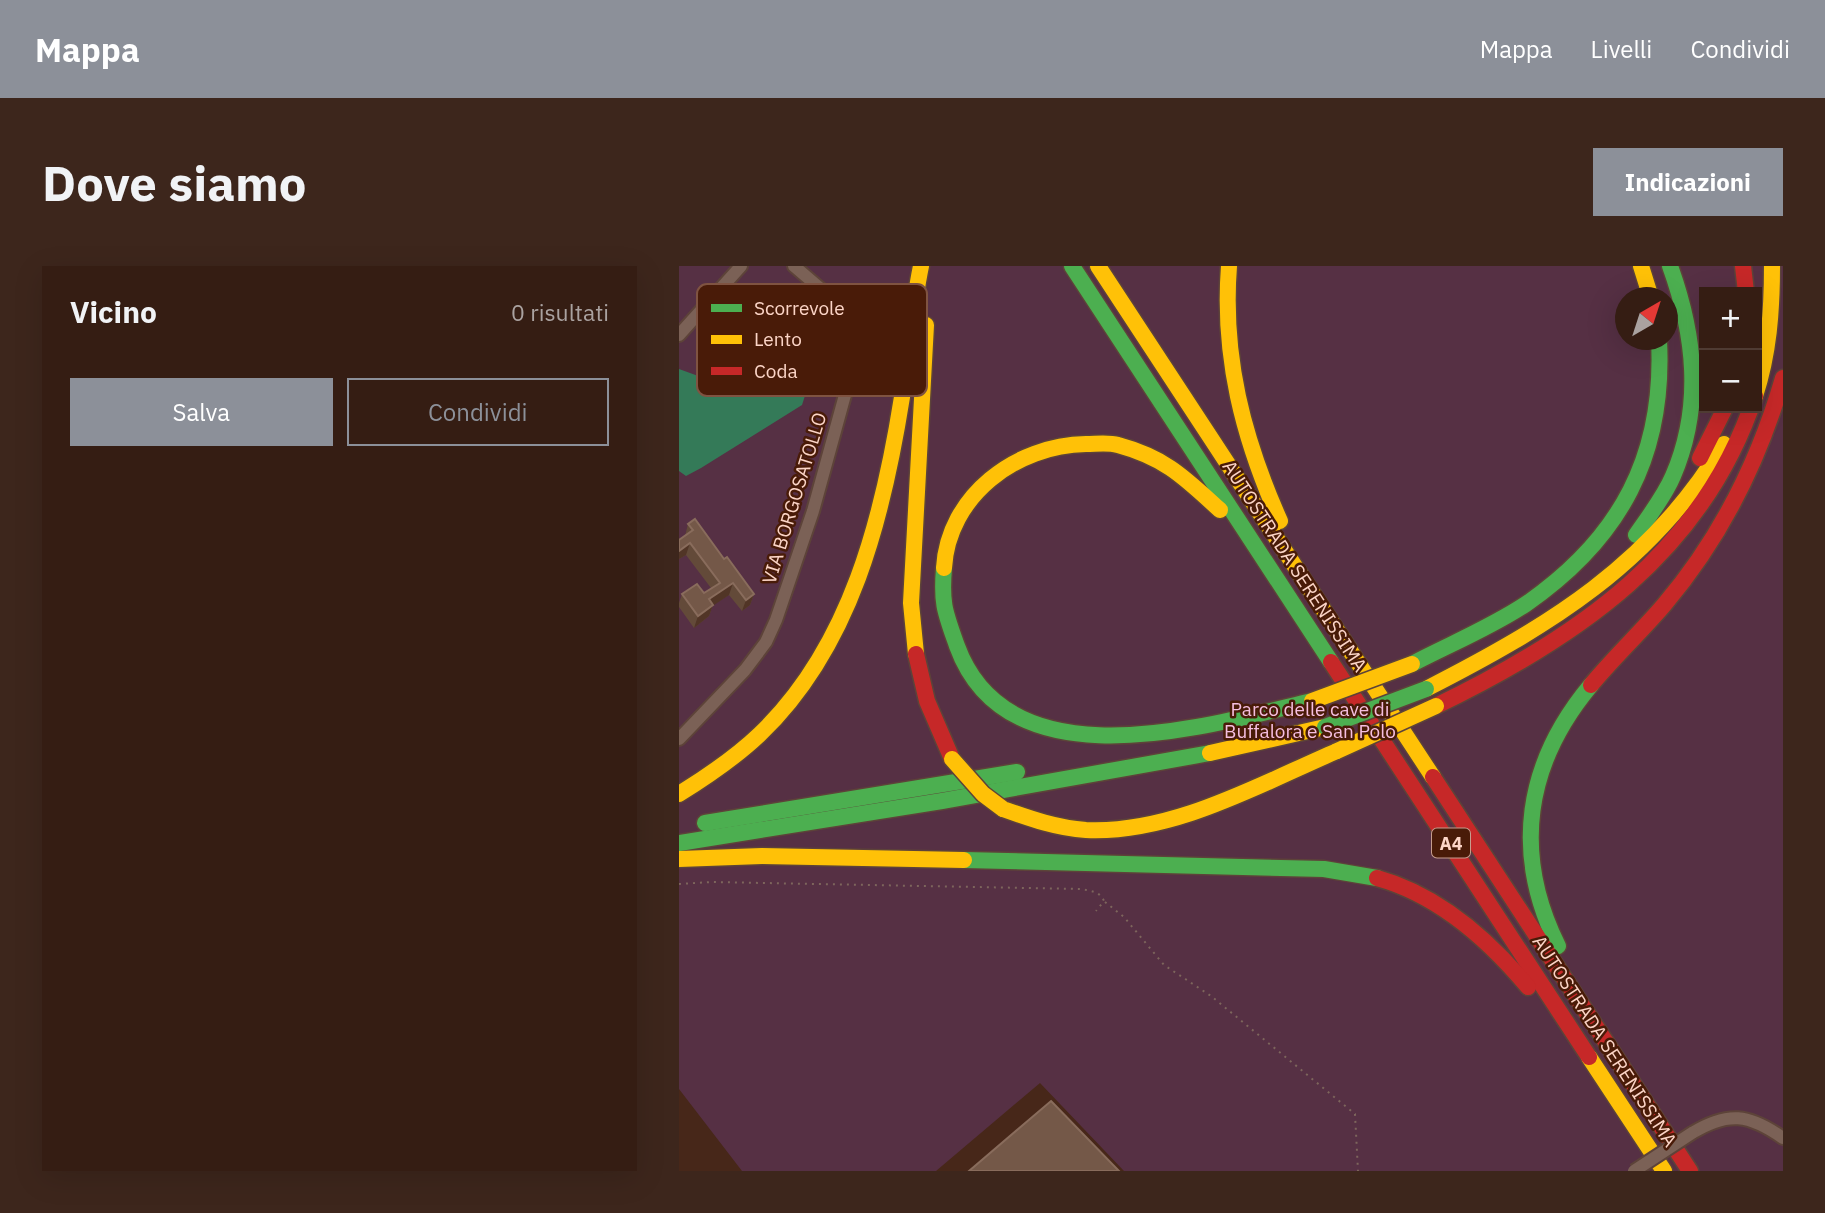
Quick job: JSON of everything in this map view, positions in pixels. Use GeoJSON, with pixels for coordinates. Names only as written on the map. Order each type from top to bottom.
{"type":"FeatureCollection","features":[{"type":"Feature","properties":{"kind":"highway"},"geometry":{"type":"LineString","coordinates":[[918,284],[921,266]]}},
{"type":"Feature","properties":{"kind":"highway"},"geometry":{"type":"LineString","coordinates":[[927,288],[928,266]]}},
{"type":"Feature","properties":{"kind":"highway","name":"AUTOSTRADA SERENISSIMA"},"geometry":{"type":"LineString","coordinates":[[1072,266],[1274,570],[1664,1171]]}},
{"type":"Feature","properties":{"kind":"highway","name":"AUTOSTRADA SERENISSIMA"},"geometry":{"type":"LineString","coordinates":[[1098,266],[1690,1171]]}},
{"type":"Feature","properties":{"kind":"highway"},"geometry":{"type":"LineString","coordinates":[[1229,266],[1225,320],[1239,412],[1262,482],[1304,578]]}},
{"type":"Feature","properties":{"kind":"highway"},"geometry":{"type":"LineString","coordinates":[[1641,266],[1648,287]]}},
{"type":"Feature","properties":{"kind":"highway"},"geometry":{"type":"LineString","coordinates":[[1636,535],[1672,477],[1694,396],[1691,332],[1670,266]]}},
{"type":"Feature","properties":{"kind":"highway"},"geometry":{"type":"LineString","coordinates":[[1743,266],[1745,287]]}},
{"type":"Feature","properties":{"kind":"highway"},"geometry":{"type":"LineString","coordinates":[[1756,266],[1758,287]]}},
{"type":"Feature","properties":{"kind":"highway"},"geometry":{"type":"LineString","coordinates":[[922,396],[912,616],[918,674],[927,706],[952,760],[982,794],[1027,821],[1070,831],[1144,827],[1197,810],[1337,751],[1490,680],[1587,621],[1655,561],[1715,490],[1754,418],[1770,360],[1775,327],[1772,266]]}},
{"type":"Feature","properties":{"kind":"highway"},"geometry":{"type":"LineString","coordinates":[[1419,676],[1543,591],[1591,547],[1614,520],[1640,475],[1654,438],[1661,396],[1659,350]]}},
{"type":"Feature","properties":{"kind":"highway"},"geometry":{"type":"LineString","coordinates":[[1647,1104],[1542,913],[1530,855],[1530,817],[1547,756],[1568,714],[1675,592],[1729,512],[1763,441],[1783,378]]}},
{"type":"Feature","properties":{"kind":"highway"},"geometry":{"type":"LineString","coordinates":[[679,794],[721,768],[772,723],[819,662],[865,559],[881,507],[899,396]]}},
{"type":"Feature","properties":{"kind":"highway"},"geometry":{"type":"LineString","coordinates":[[679,843],[942,801],[1264,743],[1319,714],[1419,676],[1475,650],[1530,620],[1571,592],[1636,535],[1685,481],[1710,441],[1723,413]]}},
{"type":"Feature","properties":{"kind":"highway"},"geometry":{"type":"LineString","coordinates":[[679,828],[1111,757],[1261,729],[1319,714],[1538,631],[1616,572],[1671,518],[1703,480],[1739,413]]}},
{"type":"Feature","properties":{"kind":"highway"},"geometry":{"type":"LineString","coordinates":[[1274,570],[1202,490],[1169,463],[1135,449],[1078,442],[1024,455],[1010,462],[977,488],[964,505],[948,539],[941,586],[948,631],[969,672],[1004,708],[1026,721],[1053,730],[1115,736],[1319,714]]}},
{"type":"Feature","properties":{"kind":"highway"},"geometry":{"type":"LineString","coordinates":[[679,859],[762,856],[1324,869],[1387,881],[1440,906],[1495,947],[1525,982],[1575,1056],[1629,1116]]}},
{"type":"Feature","properties":{"kind":"street"},"geometry":{"type":"LineString","coordinates":[[725,284],[741,266]]}},
{"type":"Feature","properties":{"kind":"street","name":"VIA BORGOSATOLLO"},"geometry":{"type":"LineString","coordinates":[[794,266],[815,284]]}},
{"type":"Feature","properties":{"kind":"street"},"geometry":{"type":"LineString","coordinates":[[679,335],[697,315]]}},
{"type":"Feature","properties":{"kind":"street","name":"VIA BORGOSATOLLO"},"geometry":{"type":"LineString","coordinates":[[679,739],[745,670],[766,642],[813,511],[845,396]]}},
{"type":"Feature","properties":{"kind":"street"},"geometry":{"type":"LineString","coordinates":[[1635,1171],[1692,1133],[1727,1117],[1751,1120],[1783,1138]]}},
{"type":"Feature","properties":{"kind":"path"},"geometry":{"type":"LineString","coordinates":[[679,884],[711,882],[1041,887],[1096,891],[1123,917],[1164,965],[1211,996],[1356,1114],[1358,1171]]}},
{"type":"Feature","properties":{"kind":"path"},"geometry":{"type":"LineString","coordinates":[[1096,911],[1104,901]]}},
{"type":"Feature","properties":{"kind":"green space","name":"Parco delle cave di Buffalora e San Polo"},"geometry":{"type":"Polygon","coordinates":[[[679,266],[1783,266],[1783,1171],[1124,1171],[1040,1083],[936,1171],[742,1171],[679,1089],[679,266]]]}},
{"type":"Feature","properties":{"kind":"shaded area"},"geometry":{"type":"Polygon","coordinates":[[[679,369],[697,376],[697,396],[805,396],[802,405],[686,476],[679,471],[679,369]]]}},
{"type":"Feature","properties":{"kind":"building"},"geometry":{"type":"Polygon","coordinates":[[[695,519],[754,594],[746,600],[733,583],[709,599],[713,605],[698,616],[682,594],[697,584],[704,593],[720,583],[690,543],[679,551],[679,540],[693,530],[688,524],[695,519]]]}},
{"type":"Feature","properties":{"kind":"building"},"geometry":{"type":"Polygon","coordinates":[[[1051,1101],[1119,1171],[969,1171],[1051,1101]]]}},
{"type":"Feature","properties":{"kind":"traffic: fast"},"geometry":{"type":"LineString","coordinates":[[1072,266],[1331,662]]}},
{"type":"Feature","properties":{"kind":"traffic: fast"},"geometry":{"type":"LineString","coordinates":[[1636,535],[1673,476],[1689,423],[1692,397],[1690,344],[1679,292],[1670,266]]}},
{"type":"Feature","properties":{"kind":"traffic: fast"},"geometry":{"type":"LineString","coordinates":[[1412,664],[1526,604],[1588,551],[1611,522],[1645,457],[1659,382],[1659,350]]}},
{"type":"Feature","properties":{"kind":"traffic: fast"},"geometry":{"type":"LineString","coordinates":[[944,568],[945,608],[957,646],[983,690],[1019,717],[1064,732],[1114,735],[1219,723],[1312,701]]}},
{"type":"Feature","properties":{"kind":"traffic: fast"},"geometry":{"type":"LineString","coordinates":[[1558,946],[1534,877],[1532,810],[1539,778],[1552,746],[1569,715],[1591,685]]}},
{"type":"Feature","properties":{"kind":"traffic: fast"},"geometry":{"type":"LineString","coordinates":[[1325,727],[1426,689]]}},
{"type":"Feature","properties":{"kind":"traffic: fast"},"geometry":{"type":"LineString","coordinates":[[679,843],[942,801],[1210,753]]}},
{"type":"Feature","properties":{"kind":"traffic: fast"},"geometry":{"type":"LineString","coordinates":[[705,823],[1017,772]]}},
{"type":"Feature","properties":{"kind":"traffic: fast"},"geometry":{"type":"LineString","coordinates":[[964,860],[1324,869],[1377,878]]}},
{"type":"Feature","properties":{"kind":"traffic: slow"},"geometry":{"type":"LineString","coordinates":[[918,284],[921,266]]}},
{"type":"Feature","properties":{"kind":"traffic: slow"},"geometry":{"type":"LineString","coordinates":[[1098,266],[1433,777]]}},
{"type":"Feature","properties":{"kind":"traffic: slow"},"geometry":{"type":"LineString","coordinates":[[1229,266],[1229,333],[1238,397],[1255,459],[1280,521]]}},
{"type":"Feature","properties":{"kind":"traffic: slow"},"geometry":{"type":"LineString","coordinates":[[1641,266],[1648,287]]}},
{"type":"Feature","properties":{"kind":"traffic: slow"},"geometry":{"type":"LineString","coordinates":[[1762,371],[1769,332],[1772,266]]}},
{"type":"Feature","properties":{"kind":"traffic: slow"},"geometry":{"type":"LineString","coordinates":[[679,794],[721,766],[760,734],[791,699],[818,662],[840,621],[873,533],[885,488],[902,396]]}},
{"type":"Feature","properties":{"kind":"traffic: slow"},"geometry":{"type":"LineString","coordinates":[[916,654],[911,603],[922,396]]}},
{"type":"Feature","properties":{"kind":"traffic: slow"},"geometry":{"type":"LineString","coordinates":[[944,568],[948,542],[958,518],[972,497],[990,479],[1011,465],[1060,447],[1106,443],[1135,450],[1174,470],[1220,510]]}},
{"type":"Feature","properties":{"kind":"traffic: slow"},"geometry":{"type":"LineString","coordinates":[[1426,689],[1514,641],[1594,588],[1630,558],[1664,524],[1695,487],[1724,444]]}},
{"type":"Feature","properties":{"kind":"traffic: slow"},"geometry":{"type":"LineString","coordinates":[[1312,701],[1412,664]]}},
{"type":"Feature","properties":{"kind":"traffic: slow"},"geometry":{"type":"LineString","coordinates":[[1337,751],[1436,706]]}},
{"type":"Feature","properties":{"kind":"traffic: slow"},"geometry":{"type":"LineString","coordinates":[[1210,753],[1325,727]]}},
{"type":"Feature","properties":{"kind":"traffic: slow"},"geometry":{"type":"LineString","coordinates":[[1003,809],[1075,829],[1119,829],[1151,824],[1247,792],[1337,751]]}},
{"type":"Feature","properties":{"kind":"traffic: slow"},"geometry":{"type":"LineString","coordinates":[[952,759],[983,794],[1003,809]]}},
{"type":"Feature","properties":{"kind":"traffic: slow"},"geometry":{"type":"LineString","coordinates":[[679,859],[762,856],[964,860]]}},
{"type":"Feature","properties":{"kind":"traffic: slow"},"geometry":{"type":"LineString","coordinates":[[1589,1057],[1664,1171]]}},
{"type":"Feature","properties":{"kind":"traffic: jam"},"geometry":{"type":"LineString","coordinates":[[1743,266],[1745,287]]}},
{"type":"Feature","properties":{"kind":"traffic: jam"},"geometry":{"type":"LineString","coordinates":[[1591,685],[1664,605],[1720,526],[1750,469],[1783,378]]}},
{"type":"Feature","properties":{"kind":"traffic: jam"},"geometry":{"type":"LineString","coordinates":[[1700,458],[1722,413]]}},
{"type":"Feature","properties":{"kind":"traffic: jam"},"geometry":{"type":"LineString","coordinates":[[1436,706],[1538,651],[1629,584],[1669,545],[1703,501],[1732,451],[1748,413]]}},
{"type":"Feature","properties":{"kind":"traffic: jam"},"geometry":{"type":"LineString","coordinates":[[916,654],[927,701],[952,759]]}},
{"type":"Feature","properties":{"kind":"traffic: jam"},"geometry":{"type":"LineString","coordinates":[[1331,662],[1589,1057]]}},
{"type":"Feature","properties":{"kind":"traffic: jam"},"geometry":{"type":"LineString","coordinates":[[1433,777],[1690,1171]]}},
{"type":"Feature","properties":{"kind":"traffic: jam"},"geometry":{"type":"LineString","coordinates":[[1377,878],[1421,895],[1461,921],[1496,952],[1528,987]]}}]}
